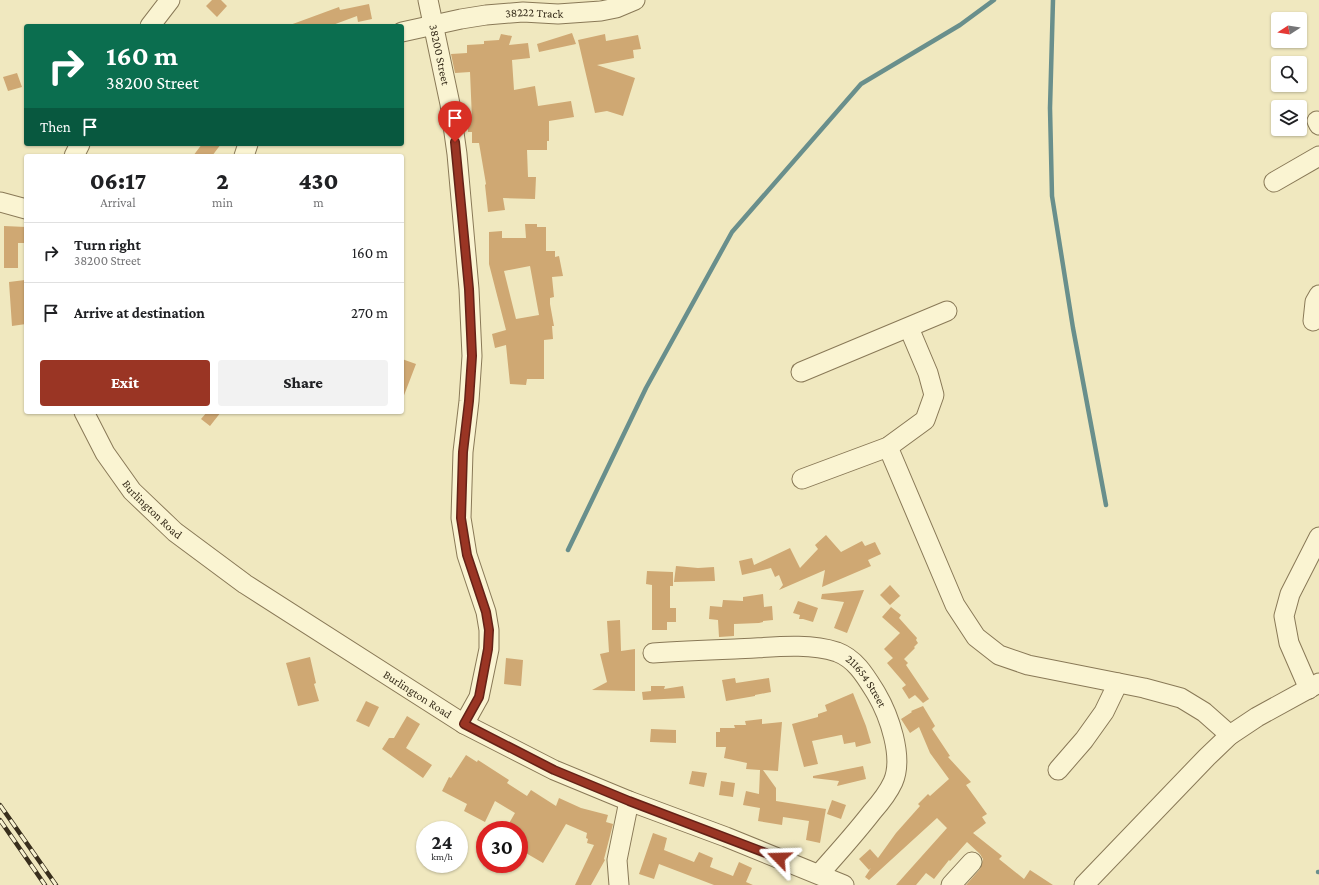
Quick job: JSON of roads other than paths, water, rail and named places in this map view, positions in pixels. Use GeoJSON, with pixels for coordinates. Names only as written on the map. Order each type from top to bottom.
{"type":"FeatureCollection","features":[{"type":"Feature","properties":{"kind":"street"},"geometry":{"type":"LineString","coordinates":[[152,24],[170,0]]}},
{"type":"Feature","properties":{"kind":"street","name":"38200 Street"},"geometry":{"type":"LineString","coordinates":[[428,0],[450,104],[457,154],[469,289],[472,356],[469,401],[463,452],[461,518],[467,555],[486,612],[489,630],[488,649],[479,697],[464,724]]}},
{"type":"Feature","properties":{"kind":"street","name":"38222 Track"},"geometry":{"type":"LineString","coordinates":[[404,32],[486,15],[523,12],[558,14],[601,11],[616,8],[635,0]]}},
{"type":"Feature","properties":{"kind":"street"},"geometry":{"type":"LineString","coordinates":[[1274,182],[1319,156]]}},
{"type":"Feature","properties":{"kind":"street"},"geometry":{"type":"LineString","coordinates":[[0,202],[24,208]]}},
{"type":"Feature","properties":{"kind":"street"},"geometry":{"type":"LineString","coordinates":[[1313,321],[1315,302],[1319,295]]}},
{"type":"Feature","properties":{"kind":"street"},"geometry":{"type":"LineString","coordinates":[[801,372],[947,311]]}},
{"type":"Feature","properties":{"kind":"street"},"geometry":{"type":"LineString","coordinates":[[802,479],[888,447],[925,420],[934,395],[928,373],[909,328]]}},
{"type":"Feature","properties":{"kind":"street","name":"Burlington Road"},"geometry":{"type":"LineString","coordinates":[[85,414],[105,453],[132,491],[175,532],[245,584],[464,724],[554,770],[844,885]]}},
{"type":"Feature","properties":{"kind":"street"},"geometry":{"type":"LineString","coordinates":[[888,447],[955,605],[976,637],[998,655],[1028,665],[1118,683],[1181,698],[1204,712],[1230,735]]}},
{"type":"Feature","properties":{"kind":"street"},"geometry":{"type":"LineString","coordinates":[[1084,885],[1202,762],[1230,735],[1257,717],[1314,686],[1289,643],[1284,616],[1290,594],[1319,537]]}},
{"type":"Feature","properties":{"kind":"street","name":"211654 Street"},"geometry":{"type":"LineString","coordinates":[[653,653],[769,647],[811,647],[837,652],[848,657],[866,677],[879,698],[891,730],[894,741],[896,770],[893,782],[884,798],[819,874]]}},
{"type":"Feature","properties":{"kind":"street"},"geometry":{"type":"LineString","coordinates":[[1058,770],[1084,740],[1104,712],[1118,683]]}},
{"type":"Feature","properties":{"kind":"street"},"geometry":{"type":"LineString","coordinates":[[619,885],[617,860],[629,801]]}},
{"type":"Feature","properties":{"kind":"street"},"geometry":{"type":"LineString","coordinates":[[951,885],[972,862]]}},
{"type":"Feature","properties":{"kind":"waterway"},"geometry":{"type":"LineString","coordinates":[[568,550],[646,388],[732,232],[861,84],[960,25],[994,0]]}},
{"type":"Feature","properties":{"kind":"waterway"},"geometry":{"type":"LineString","coordinates":[[1053,0],[1050,108],[1052,196],[1073,328],[1106,505]]}},
{"type":"Feature","properties":{"kind":"railway"},"geometry":{"type":"LineString","coordinates":[[0,805],[56,885]]}},
{"type":"Feature","properties":{"kind":"railway"},"geometry":{"type":"LineString","coordinates":[[0,820],[45,885]]}}]}
